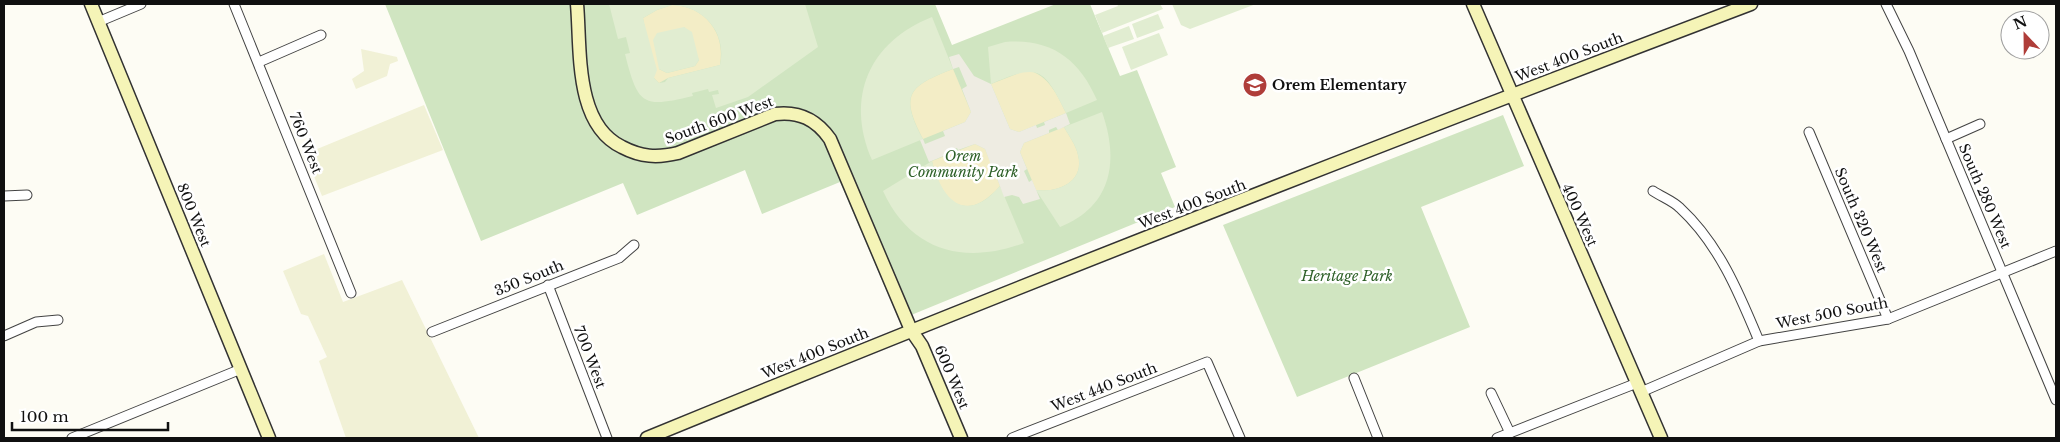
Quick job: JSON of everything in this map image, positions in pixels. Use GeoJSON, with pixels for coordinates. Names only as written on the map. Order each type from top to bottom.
{"type":"FeatureCollection","features":[{"type":"Feature","properties":{"kind":"street","name":"800 West"},"geometry":{"type":"LineString","coordinates":[[91,4],[269,438]]}},
{"type":"Feature","properties":{"kind":"street"},"geometry":{"type":"LineString","coordinates":[[98,22],[141,4]]}},
{"type":"Feature","properties":{"kind":"street","name":"760 West"},"geometry":{"type":"LineString","coordinates":[[234,4],[351,293]]}},
{"type":"Feature","properties":{"kind":"street","name":"South 600 West"},"geometry":{"type":"LineString","coordinates":[[577,4],[584,91],[588,107],[596,126],[609,140],[618,145],[639,155],[663,156],[678,153],[775,114],[784,113],[807,117],[825,132],[830,139],[911,330]]}},
{"type":"Feature","properties":{"kind":"street","name":"400 West"},"geometry":{"type":"LineString","coordinates":[[1473,4],[1661,438]]}},
{"type":"Feature","properties":{"kind":"street","name":"West 400 South"},"geometry":{"type":"LineString","coordinates":[[647,438],[911,330],[1511,95],[1750,4]]}},
{"type":"Feature","properties":{"kind":"street","name":"South 280 West"},"geometry":{"type":"LineString","coordinates":[[1886,4],[1910,51],[2003,273],[2052,380],[2056,400]]}},
{"type":"Feature","properties":{"kind":"street"},"geometry":{"type":"LineString","coordinates":[[259,62],[322,35]]}},
{"type":"Feature","properties":{"kind":"street"},"geometry":{"type":"LineString","coordinates":[[1946,139],[1980,124]]}},
{"type":"Feature","properties":{"kind":"street","name":"South 320 West"},"geometry":{"type":"LineString","coordinates":[[1809,132],[1888,319]]}},
{"type":"Feature","properties":{"kind":"street"},"geometry":{"type":"LineString","coordinates":[[1653,192],[1679,207],[1717,252],[1735,283],[1759,341]]}},
{"type":"Feature","properties":{"kind":"street"},"geometry":{"type":"LineString","coordinates":[[4,196],[27,195]]}},
{"type":"Feature","properties":{"kind":"street","name":"350 South"},"geometry":{"type":"LineString","coordinates":[[432,332],[619,258],[634,245]]}},
{"type":"Feature","properties":{"kind":"street","name":"West 500 South"},"geometry":{"type":"LineString","coordinates":[[1497,438],[1639,388],[1759,341],[1888,319],[2056,251]]}},
{"type":"Feature","properties":{"kind":"street","name":"700 West"},"geometry":{"type":"LineString","coordinates":[[548,286],[607,438]]}},
{"type":"Feature","properties":{"kind":"street"},"geometry":{"type":"LineString","coordinates":[[4,336],[36,322],[58,320]]}},
{"type":"Feature","properties":{"kind":"street","name":"600 West"},"geometry":{"type":"LineString","coordinates":[[911,330],[922,346],[961,438]]}},
{"type":"Feature","properties":{"kind":"street","name":"West 440 South"},"geometry":{"type":"LineString","coordinates":[[1012,438],[1207,362],[1240,438]]}},
{"type":"Feature","properties":{"kind":"street"},"geometry":{"type":"LineString","coordinates":[[72,438],[241,369]]}},
{"type":"Feature","properties":{"kind":"street"},"geometry":{"type":"LineString","coordinates":[[1354,378],[1378,438]]}},
{"type":"Feature","properties":{"kind":"street"},"geometry":{"type":"LineString","coordinates":[[1491,393],[1510,433]]}},
{"type":"Feature","properties":{"kind":"green space","name":"Orem Community Park"},"geometry":{"type":"Polygon","coordinates":[[[385,4],[935,4],[952,45],[1056,4],[1090,4],[1120,76],[1137,70],[1176,167],[1161,173],[1175,207],[899,320],[840,182],[762,214],[745,170],[637,215],[623,183],[481,241],[385,4]]]}},
{"type":"Feature","properties":{"kind":"green space"},"geometry":{"type":"Polygon","coordinates":[[[609,4],[805,4],[818,47],[748,97],[716,108],[712,95],[719,94],[718,90],[709,92],[708,89],[692,93],[693,96],[663,102],[653,102],[645,99],[634,84],[630,71],[625,54],[630,53],[626,37],[618,39],[609,4]],[[672,5],[657,10],[643,18],[657,70],[654,78],[659,83],[665,82],[668,78],[720,65],[720,42],[711,23],[694,10],[672,5]]]}},
{"type":"Feature","properties":{"kind":"green space"},"geometry":{"type":"Polygon","coordinates":[[[1117,4],[1160,4],[1163,9],[1102,33],[1095,15],[1118,6],[1117,4]]]}},
{"type":"Feature","properties":{"kind":"green space"},"geometry":{"type":"Polygon","coordinates":[[[1172,4],[1256,4],[1190,29],[1181,25],[1172,4]]]}},
{"type":"Feature","properties":{"kind":"green space"},"geometry":{"type":"Polygon","coordinates":[[[1158,14],[1164,28],[1137,38],[1132,24],[1158,14]]]}},
{"type":"Feature","properties":{"kind":"green space"},"geometry":{"type":"Polygon","coordinates":[[[932,17],[953,69],[926,81],[912,94],[910,102],[911,111],[923,139],[872,160],[864,137],[861,115],[863,94],[868,74],[878,57],[892,41],[910,28],[932,17]]]}},
{"type":"Feature","properties":{"kind":"green space"},"geometry":{"type":"Polygon","coordinates":[[[1129,26],[1134,39],[1108,48],[1103,36],[1129,26]]]}},
{"type":"Feature","properties":{"kind":"green space"},"geometry":{"type":"Polygon","coordinates":[[[684,27],[692,32],[699,60],[695,66],[667,73],[659,69],[653,40],[657,33],[684,27]]]}},
{"type":"Feature","properties":{"kind":"green space"},"geometry":{"type":"Polygon","coordinates":[[[1159,33],[1168,55],[1131,70],[1122,47],[1159,33]]]}},
{"type":"Feature","properties":{"kind":"green space"},"geometry":{"type":"Polygon","coordinates":[[[1005,42],[1036,44],[1062,54],[1082,73],[1097,100],[1066,113],[1051,86],[1038,73],[1019,73],[991,84],[988,47],[1005,42]]]}},
{"type":"Feature","properties":{"kind":"green space"},"geometry":{"type":"Polygon","coordinates":[[[361,49],[397,57],[398,61],[390,64],[387,76],[356,89],[352,79],[364,71],[361,49]]]}},
{"type":"Feature","properties":{"kind":"green space"},"geometry":{"type":"Polygon","coordinates":[[[424,105],[443,150],[322,196],[305,154],[424,105]]]}},
{"type":"Feature","properties":{"kind":"green space"},"geometry":{"type":"Polygon","coordinates":[[[1102,112],[1110,147],[1110,164],[1107,180],[1101,194],[1091,207],[1078,218],[1060,227],[1036,190],[1053,190],[1068,184],[1074,179],[1079,164],[1078,155],[1064,127],[1102,112]]]}},
{"type":"Feature","properties":{"kind":"green space","name":"Heritage Park"},"geometry":{"type":"Polygon","coordinates":[[[1503,115],[1524,166],[1421,207],[1470,327],[1297,397],[1223,225],[1503,115]]]}},
{"type":"Feature","properties":{"kind":"green space"},"geometry":{"type":"Polygon","coordinates":[[[932,161],[942,187],[949,197],[957,203],[966,206],[976,204],[988,198],[1000,186],[1024,243],[1002,250],[981,253],[961,252],[942,248],[924,240],[909,228],[895,212],[883,191],[932,161]]]}},
{"type":"Feature","properties":{"kind":"green space"},"geometry":{"type":"Polygon","coordinates":[[[324,254],[343,302],[402,280],[479,438],[346,438],[319,361],[327,357],[308,316],[301,314],[283,271],[324,254]]]}},
{"type":"Feature","properties":{"kind":"sand"},"geometry":{"type":"Polygon","coordinates":[[[672,5],[694,10],[703,16],[711,23],[720,42],[720,65],[668,78],[659,83],[654,78],[643,18],[657,10],[672,5]],[[684,27],[659,69],[667,73],[695,66],[699,60],[684,27]]]}},
{"type":"Feature","properties":{"kind":"sand"},"geometry":{"type":"Polygon","coordinates":[[[953,69],[971,112],[965,122],[923,139],[911,111],[910,102],[912,94],[926,81],[953,69]]]}},
{"type":"Feature","properties":{"kind":"sand"},"geometry":{"type":"Polygon","coordinates":[[[1027,70],[1047,81],[1056,93],[1066,113],[1019,132],[1010,129],[991,84],[1027,70]]]}},
{"type":"Feature","properties":{"kind":"sand"},"geometry":{"type":"Polygon","coordinates":[[[1064,127],[1078,155],[1079,164],[1074,179],[1068,184],[1053,190],[1036,190],[1020,152],[1024,143],[1064,127]]]}},
{"type":"Feature","properties":{"kind":"sand"},"geometry":{"type":"Polygon","coordinates":[[[975,144],[985,149],[1000,186],[988,198],[976,204],[966,206],[957,203],[949,197],[942,188],[932,161],[975,144]]]}},
{"type":"Feature","properties":{"kind":"shaded area"},"geometry":{"type":"Polygon","coordinates":[[[959,54],[974,76],[991,84],[1010,129],[1019,132],[1036,125],[1037,128],[1045,125],[1044,122],[1066,113],[1070,124],[1058,130],[1056,127],[1049,130],[1049,133],[1024,143],[1020,152],[1027,169],[1024,171],[1029,182],[1032,180],[1040,199],[1023,204],[1019,197],[1012,195],[1004,197],[995,173],[997,172],[994,164],[991,165],[985,149],[975,144],[946,152],[946,155],[929,162],[920,140],[923,139],[925,144],[945,136],[943,131],[965,122],[971,112],[962,89],[967,86],[959,67],[953,69],[949,57],[959,54]]]}},
{"type":"Feature","properties":{"kind":"place","name":"Orem Elementary"},"geometry":{"type":"Point","coordinates":[1255,85]}}]}
